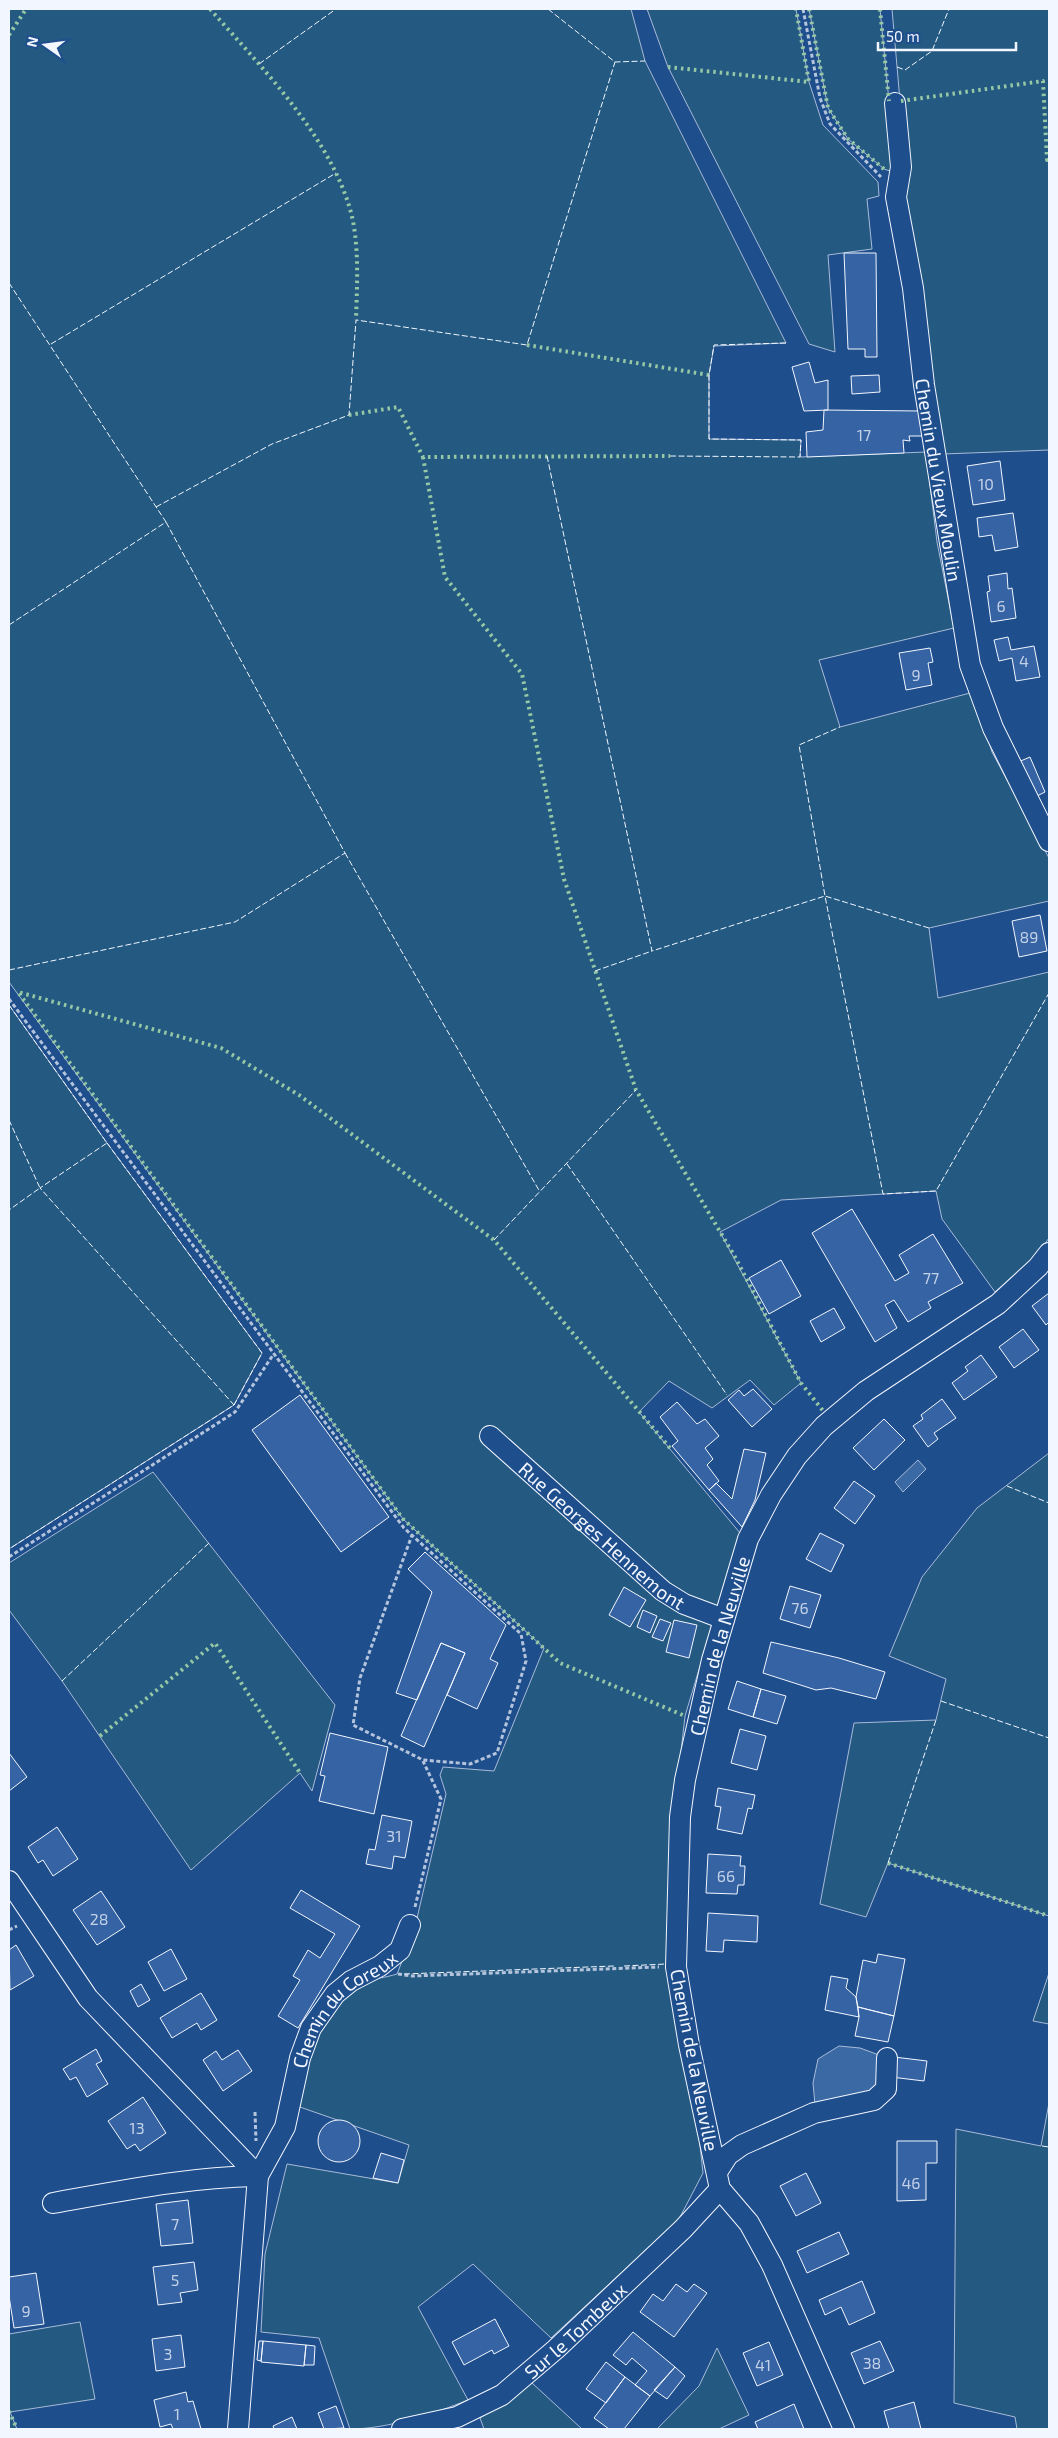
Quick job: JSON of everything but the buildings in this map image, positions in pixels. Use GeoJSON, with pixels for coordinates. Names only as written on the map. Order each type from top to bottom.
{"type":"FeatureCollection","features":[{"type":"Feature","properties":{"kind":"street","name":"Chemin du Vieux Moulin"},"geometry":{"type":"LineString","coordinates":[[895,104],[902,167],[896,197],[913,288],[924,385],[970,665],[993,728],[1049,841]]}},
{"type":"Feature","properties":{"kind":"street","name":"Chemin de la Neuville"},"geometry":{"type":"LineString","coordinates":[[844,2429],[772,2264],[750,2222],[718,2180],[689,2045],[676,1967],[680,1817],[685,1780],[692,1744],[724,1619],[748,1539],[771,1495],[797,1456],[824,1426],[866,1391],[998,1304],[1038,1267],[1049,1253]]}},
{"type":"Feature","properties":{"kind":"street","name":"Rue Georges Hennemont"},"geometry":{"type":"LineString","coordinates":[[490,1436],[663,1591],[684,1604],[724,1619]]}},
{"type":"Feature","properties":{"kind":"street"},"geometry":{"type":"LineString","coordinates":[[9,1881],[88,1998],[258,2176]]}},
{"type":"Feature","properties":{"kind":"street","name":"Chemin du Coreux"},"geometry":{"type":"LineString","coordinates":[[238,2429],[258,2176],[285,2127],[300,2058],[311,2028],[335,1994],[351,1981],[380,1966],[400,1950],[410,1925]]}},
{"type":"Feature","properties":{"kind":"street","name":"Chemin de la Neuville"},"geometry":{"type":"LineString","coordinates":[[718,2180],[728,2155],[742,2145],[814,2113],[874,2100],[886,2090],[887,2058]]}},
{"type":"Feature","properties":{"kind":"street"},"geometry":{"type":"LineString","coordinates":[[53,2203],[207,2179],[258,2176]]}},
{"type":"Feature","properties":{"kind":"street","name":"Sur le Tombeux"},"geometry":{"type":"LineString","coordinates":[[402,2429],[457,2417],[502,2395],[556,2349],[683,2229],[718,2180]]}},
{"type":"Feature","properties":{"kind":"path"},"geometry":{"type":"LineString","coordinates":[[803,9],[820,98],[830,124],[877,172],[896,197]]}},
{"type":"Feature","properties":{"kind":"path"},"geometry":{"type":"LineString","coordinates":[[9,998],[404,1528],[412,1535],[521,1634],[526,1661],[497,1753],[470,1764],[423,1760],[352,1724],[360,1678],[412,1535]]}},
{"type":"Feature","properties":{"kind":"path"},"geometry":{"type":"LineString","coordinates":[[9,1557],[235,1412],[273,1354]]}},
{"type":"Feature","properties":{"kind":"path"},"geometry":{"type":"LineString","coordinates":[[410,1925],[442,1799],[423,1760]]}},
{"type":"Feature","properties":{"kind":"path"},"geometry":{"type":"LineString","coordinates":[[380,1966],[389,1972],[412,1976],[676,1967]]}},
{"type":"Feature","properties":{"kind":"shaded area"},"geometry":{"type":"Polygon","coordinates":[[[9,9],[631,9],[645,61],[786,343],[714,346],[709,375],[709,439],[801,440],[800,457],[926,452],[937,542],[954,628],[819,660],[840,727],[974,692],[992,752],[1049,858],[1049,901],[929,928],[938,998],[1049,972],[1049,1238],[1036,1256],[995,1292],[942,1219],[936,1191],[781,1200],[720,1232],[801,1383],[774,1405],[750,1380],[712,1408],[669,1381],[639,1412],[740,1533],[685,1716],[669,1859],[703,2173],[679,2219],[551,2338],[473,2264],[418,2307],[468,2400],[394,2424],[350,2429],[319,2338],[261,2332],[265,2254],[287,2164],[398,2183],[409,2145],[297,2106],[310,2056],[322,2023],[342,1995],[361,1983],[397,1974],[414,1931],[446,1794],[440,1775],[443,1767],[494,1771],[544,1648],[403,1519],[9,982],[9,9]]]}},
{"type":"Feature","properties":{"kind":"shaded area"},"geometry":{"type":"Polygon","coordinates":[[[647,9],[796,9],[809,82],[823,125],[878,182],[879,196],[867,199],[872,249],[828,255],[835,352],[809,344],[668,67],[647,9]]]}},
{"type":"Feature","properties":{"kind":"shaded area"},"geometry":{"type":"Polygon","coordinates":[[[809,9],[880,9],[896,173],[884,169],[848,139],[828,108],[809,9]]]}},
{"type":"Feature","properties":{"kind":"shaded area"},"geometry":{"type":"Polygon","coordinates":[[[892,9],[1049,9],[1049,450],[943,454],[917,255],[904,196],[900,101],[892,9]]]}},
{"type":"Feature","properties":{"kind":"shaded area"},"geometry":{"type":"Polygon","coordinates":[[[9,1005],[107,1143],[262,1353],[234,1405],[9,1549],[9,1005]]]}},
{"type":"Feature","properties":{"kind":"shaded area"},"geometry":{"type":"Polygon","coordinates":[[[1049,1453],[1049,1916],[888,1863],[866,1917],[820,1904],[854,1723],[936,1720],[946,1679],[889,1656],[922,1577],[977,1508],[1049,1453]]]}},
{"type":"Feature","properties":{"kind":"shaded area"},"geometry":{"type":"Polygon","coordinates":[[[918,1460],[926,1469],[903,1492],[895,1482],[918,1460]]]}},
{"type":"Feature","properties":{"kind":"shaded area"},"geometry":{"type":"Polygon","coordinates":[[[153,1472],[335,1705],[312,1791],[300,1773],[191,1870],[62,1681],[9,1610],[9,1563],[153,1472]]]}},
{"type":"Feature","properties":{"kind":"shaded area"},"geometry":{"type":"Polygon","coordinates":[[[1049,1973],[1049,2024],[1033,2021],[1049,1973]]]}},
{"type":"Feature","properties":{"kind":"shaded area"},"geometry":{"type":"Polygon","coordinates":[[[839,2046],[860,2048],[879,2055],[880,2083],[870,2093],[815,2105],[813,2083],[818,2059],[839,2046]]]}},
{"type":"Feature","properties":{"kind":"shaded area"},"geometry":{"type":"Polygon","coordinates":[[[1049,2103],[1049,2429],[1017,2429],[1015,2417],[954,2403],[956,2129],[1041,2146],[1049,2103]]]}},
{"type":"Feature","properties":{"kind":"shaded area"},"geometry":{"type":"Polygon","coordinates":[[[80,2322],[95,2399],[10,2412],[17,2429],[9,2429],[9,2334],[80,2322]]]}},
{"type":"Feature","properties":{"kind":"shaded area"},"geometry":{"type":"Polygon","coordinates":[[[717,2348],[749,2415],[719,2429],[657,2429],[699,2386],[717,2348]]]}},
{"type":"Feature","properties":{"kind":"shaded area"},"geometry":{"type":"Polygon","coordinates":[[[532,2383],[582,2429],[484,2429],[480,2418],[532,2383]]]}},
{"type":"Feature","properties":{"kind":"hedge"},"geometry":{"type":"LineString","coordinates":[[9,35],[26,9]]}},
{"type":"Feature","properties":{"kind":"hedge"},"geometry":{"type":"LineString","coordinates":[[210,9],[274,81],[314,135],[331,163],[344,192],[355,233],[357,258],[356,320]]}},
{"type":"Feature","properties":{"kind":"hedge"},"geometry":{"type":"LineString","coordinates":[[668,67],[809,82],[796,9]]}},
{"type":"Feature","properties":{"kind":"hedge"},"geometry":{"type":"LineString","coordinates":[[809,9],[828,108],[848,139],[884,169]]}},
{"type":"Feature","properties":{"kind":"hedge"},"geometry":{"type":"LineString","coordinates":[[880,9],[889,101]]}},
{"type":"Feature","properties":{"kind":"hedge"},"geometry":{"type":"LineString","coordinates":[[901,101],[1043,81],[1047,160],[1049,160]]}},
{"type":"Feature","properties":{"kind":"hedge"},"geometry":{"type":"LineString","coordinates":[[527,345],[709,375]]}},
{"type":"Feature","properties":{"kind":"hedge"},"geometry":{"type":"LineString","coordinates":[[349,415],[398,407],[423,457],[670,456]]}},
{"type":"Feature","properties":{"kind":"hedge"},"geometry":{"type":"LineString","coordinates":[[423,457],[445,577],[522,674],[564,879],[636,1090],[735,1257],[801,1383],[824,1412]]}},
{"type":"Feature","properties":{"kind":"hedge"},"geometry":{"type":"LineString","coordinates":[[670,1448],[494,1240],[299,1095],[221,1048],[18,992],[403,1519],[560,1663],[685,1716]]}},
{"type":"Feature","properties":{"kind":"hedge"},"geometry":{"type":"LineString","coordinates":[[100,1736],[215,1643],[300,1773]]}},
{"type":"Feature","properties":{"kind":"hedge"},"geometry":{"type":"LineString","coordinates":[[888,1863],[1049,1916]]}},
{"type":"Feature","properties":{"kind":"hedge"},"geometry":{"type":"LineString","coordinates":[[9,2411],[17,2429]]}},
{"type":"Feature","properties":{"kind":"fence"},"geometry":{"type":"LineString","coordinates":[[259,64],[336,9]]}},
{"type":"Feature","properties":{"kind":"fence"},"geometry":{"type":"LineString","coordinates":[[548,9],[615,62],[645,61]]}},
{"type":"Feature","properties":{"kind":"fence"},"geometry":{"type":"LineString","coordinates":[[897,67],[905,70],[932,51],[949,9]]}},
{"type":"Feature","properties":{"kind":"fence"},"geometry":{"type":"LineString","coordinates":[[156,507],[272,444],[349,415],[356,320],[527,345],[615,62]]}},
{"type":"Feature","properties":{"kind":"fence"},"geometry":{"type":"LineString","coordinates":[[51,344],[336,173]]}},
{"type":"Feature","properties":{"kind":"fence"},"geometry":{"type":"LineString","coordinates":[[9,283],[166,522],[9,625]]}},
{"type":"Feature","properties":{"kind":"fence"},"geometry":{"type":"LineString","coordinates":[[670,456],[800,457],[801,440],[709,439],[709,375],[714,345],[786,343]]}},
{"type":"Feature","properties":{"kind":"fence"},"geometry":{"type":"LineString","coordinates":[[547,456],[652,951],[825,896],[799,745],[840,727]]}},
{"type":"Feature","properties":{"kind":"fence"},"geometry":{"type":"LineString","coordinates":[[9,970],[235,922],[345,853],[166,522]]}},
{"type":"Feature","properties":{"kind":"fence"},"geometry":{"type":"LineString","coordinates":[[345,853],[540,1192]]}},
{"type":"Feature","properties":{"kind":"fence"},"geometry":{"type":"LineString","coordinates":[[929,928],[825,896],[883,1194],[936,1191],[1049,993]]}},
{"type":"Feature","properties":{"kind":"fence"},"geometry":{"type":"LineString","coordinates":[[595,971],[652,951]]}},
{"type":"Feature","properties":{"kind":"fence"},"geometry":{"type":"LineString","coordinates":[[9,1005],[107,1143],[40,1188],[234,1405],[9,1549]]}},
{"type":"Feature","properties":{"kind":"fence"},"geometry":{"type":"LineString","coordinates":[[494,1240],[636,1090]]}},
{"type":"Feature","properties":{"kind":"fence"},"geometry":{"type":"LineString","coordinates":[[9,1120],[40,1188],[9,1210]]}},
{"type":"Feature","properties":{"kind":"fence"},"geometry":{"type":"LineString","coordinates":[[107,1143],[262,1353],[234,1405]]}},
{"type":"Feature","properties":{"kind":"fence"},"geometry":{"type":"LineString","coordinates":[[567,1164],[727,1395]]}},
{"type":"Feature","properties":{"kind":"fence"},"geometry":{"type":"LineString","coordinates":[[1007,1486],[1049,1503]]}},
{"type":"Feature","properties":{"kind":"fence"},"geometry":{"type":"LineString","coordinates":[[62,1681],[209,1543]]}},
{"type":"Feature","properties":{"kind":"fence"},"geometry":{"type":"LineString","coordinates":[[941,1701],[1049,1738]]}},
{"type":"Feature","properties":{"kind":"fence"},"geometry":{"type":"LineString","coordinates":[[888,1863],[936,1720]]}},
{"type":"Feature","properties":{"kind":"fence"},"geometry":{"type":"LineString","coordinates":[[624,1966],[666,1964]]}},
{"type":"Feature","properties":{"kind":"fence"},"geometry":{"type":"LineString","coordinates":[[404,1974],[614,1966]]}},
{"type":"Feature","properties":{"kind":"fence"},"geometry":{"type":"LineString","coordinates":[[1042,2146],[1049,2147]]}}]}
